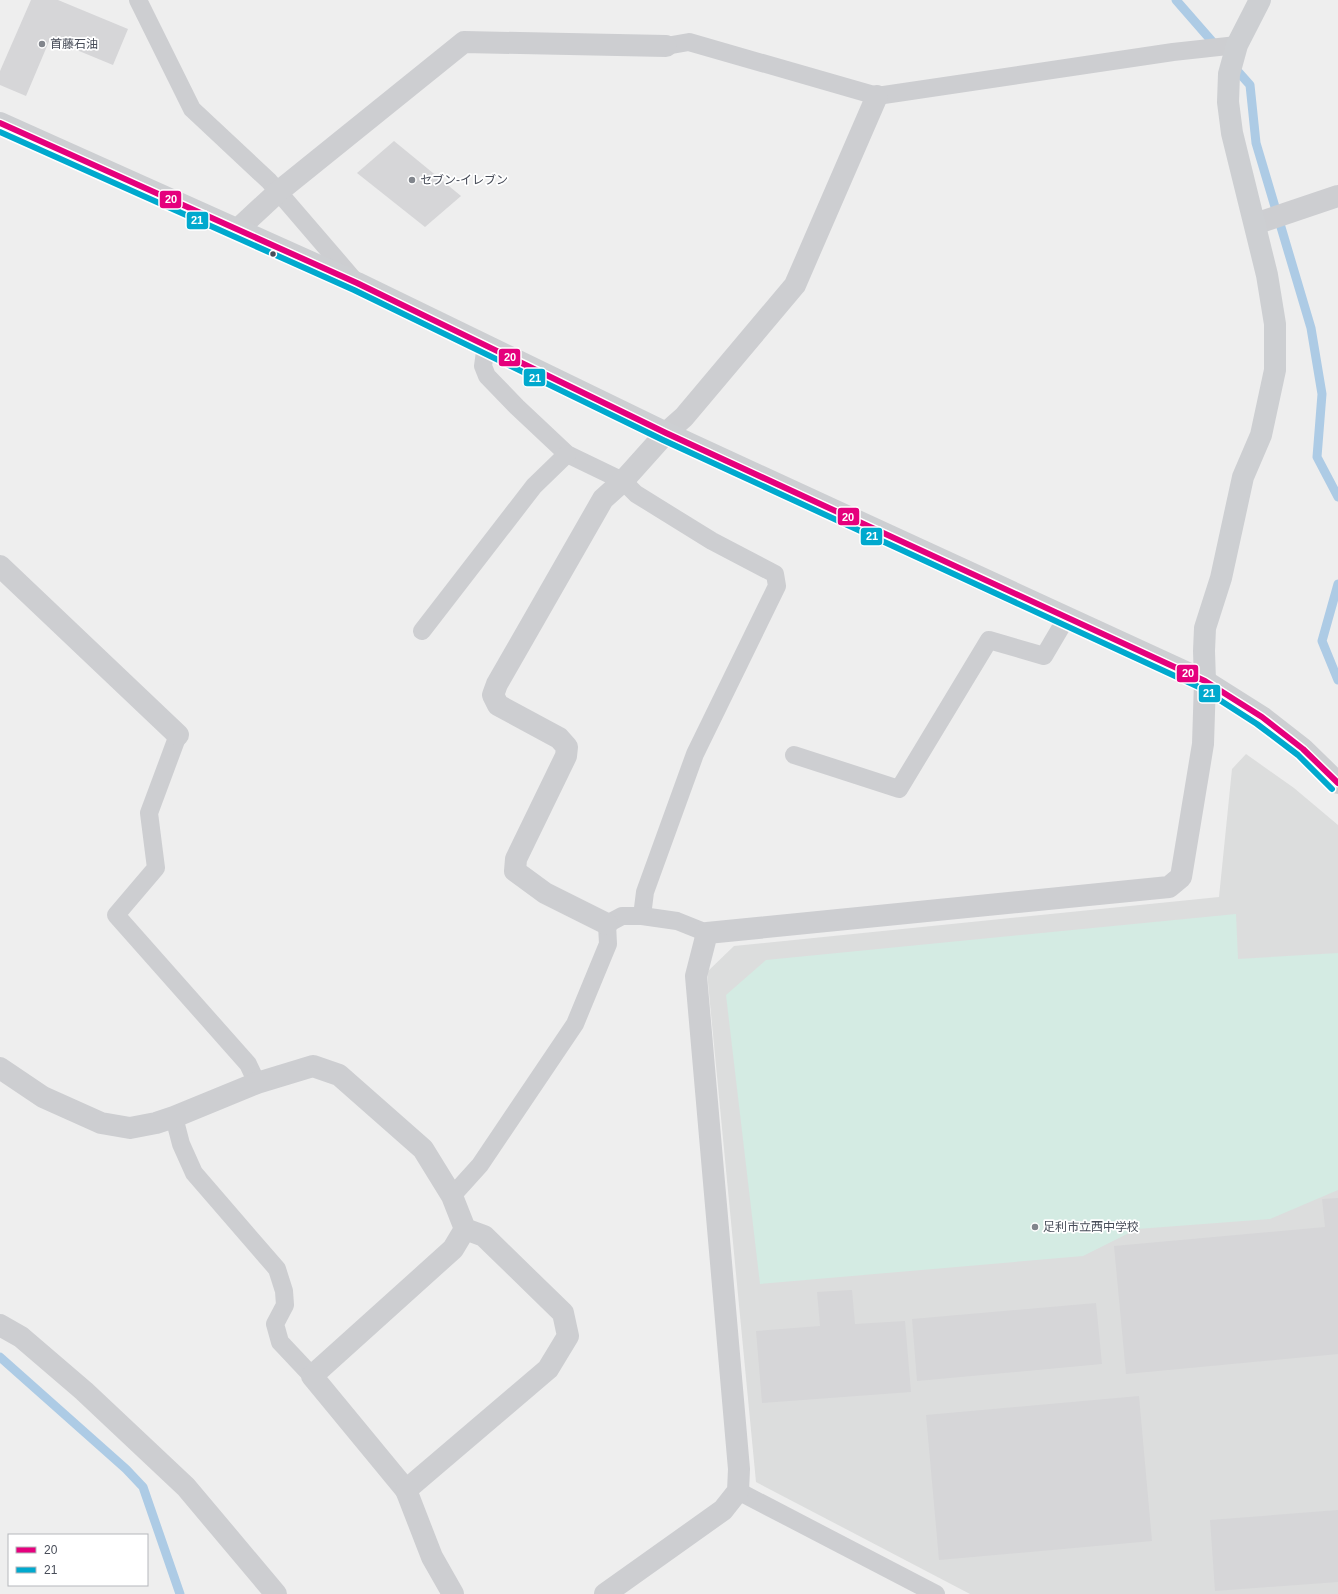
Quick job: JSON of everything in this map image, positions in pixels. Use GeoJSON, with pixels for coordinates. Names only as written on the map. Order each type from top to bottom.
{"type":"FeatureCollection","features":[{"type":"Feature","properties":{"kind":"street"},"geometry":{"type":"LineString","coordinates":[[605,1594],[723,1510],[738,1491],[739,1469],[696,976],[707,933],[1169,888],[1181,877],[1203,744],[1206,681],[1204,651],[1206,628],[1221,578],[1243,478],[1261,435],[1275,370],[1274,324],[1267,275],[1232,133],[1228,102],[1229,74],[1237,45],[1260,0]]}},
{"type":"Feature","properties":{"kind":"street"},"geometry":{"type":"LineString","coordinates":[[238,229],[278,192],[464,42],[666,46]]}},
{"type":"Feature","properties":{"kind":"street"},"geometry":{"type":"LineString","coordinates":[[607,924],[545,892],[515,871],[516,859],[566,756],[567,747],[560,738],[498,705],[493,695],[497,684],[603,499],[623,481],[666,433],[684,417],[795,286],[877,96]]}},
{"type":"Feature","properties":{"kind":"street"},"geometry":{"type":"LineString","coordinates":[[0,123],[357,283],[666,433],[1206,681],[1262,717],[1303,749],[1338,784]]}},
{"type":"Feature","properties":{"kind":"street"},"geometry":{"type":"LineString","coordinates":[[1255,224],[1338,196]]}},
{"type":"Feature","properties":{"kind":"street"},"geometry":{"type":"LineString","coordinates":[[0,566],[178,735]]}},
{"type":"Feature","properties":{"kind":"street"},"geometry":{"type":"LineString","coordinates":[[0,1068],[43,1097],[101,1123],[130,1128],[156,1123],[174,1117],[257,1082],[313,1066],[339,1075],[423,1149],[452,1196],[465,1229],[484,1236],[563,1313],[568,1336],[548,1369],[406,1490]]}},
{"type":"Feature","properties":{"kind":"street"},"geometry":{"type":"LineString","coordinates":[[453,1594],[432,1556],[406,1490],[312,1376],[453,1249],[465,1229]]}},
{"type":"Feature","properties":{"kind":"street"},"geometry":{"type":"LineString","coordinates":[[0,1325],[21,1337],[84,1391],[186,1487],[276,1594]]}},
{"type":"Feature","properties":{"kind":"lane"},"geometry":{"type":"LineString","coordinates":[[138,0],[192,109],[268,181],[357,283]]}},
{"type":"Feature","properties":{"kind":"lane"},"geometry":{"type":"LineString","coordinates":[[666,46],[688,42],[877,96],[1166,53],[1237,45]]}},
{"type":"Feature","properties":{"kind":"lane"},"geometry":{"type":"LineString","coordinates":[[486,345],[483,366],[487,376],[517,407],[567,454],[623,481],[636,494],[712,541],[775,574],[777,586],[695,754],[645,892],[642,916]]}},
{"type":"Feature","properties":{"kind":"lane"},"geometry":{"type":"LineString","coordinates":[[422,631],[534,486],[567,454]]}},
{"type":"Feature","properties":{"kind":"lane"},"geometry":{"type":"LineString","coordinates":[[794,755],[899,789],[988,640],[1044,656],[1067,617]]}},
{"type":"Feature","properties":{"kind":"lane"},"geometry":{"type":"LineString","coordinates":[[178,735],[149,813],[156,868],[116,915],[248,1064],[257,1082]]}},
{"type":"Feature","properties":{"kind":"lane"},"geometry":{"type":"LineString","coordinates":[[452,1196],[480,1165],[575,1024],[608,944],[607,924],[622,916],[642,916],[677,921],[707,933]]}},
{"type":"Feature","properties":{"kind":"lane"},"geometry":{"type":"LineString","coordinates":[[174,1117],[181,1144],[194,1174],[277,1269],[284,1291],[285,1304],[275,1324],[280,1342],[312,1376]]}},
{"type":"Feature","properties":{"kind":"lane"},"geometry":{"type":"LineString","coordinates":[[738,1491],[936,1594]]}},
{"type":"Feature","properties":{"kind":"shaded area","name":"足利市立西中学校"},"geometry":{"type":"Polygon","coordinates":[[[1246,754],[1294,788],[1338,825],[1338,1594],[970,1594],[756,1482],[707,972],[734,946],[1219,897],[1232,769],[1246,754]]]}},
{"type":"Feature","properties":{"kind":"green space"},"geometry":{"type":"Polygon","coordinates":[[[1236,914],[1238,959],[1338,953],[1338,1190],[1270,1219],[1137,1229],[1083,1256],[760,1284],[726,995],[766,960],[1236,914]]]}},
{"type":"Feature","properties":{"kind":"building"},"geometry":{"type":"Polygon","coordinates":[[[31,0],[58,0],[128,29],[113,65],[50,39],[26,96],[0,85],[0,71],[31,0]]]}},
{"type":"Feature","properties":{"kind":"building"},"geometry":{"type":"Polygon","coordinates":[[[394,141],[461,196],[425,227],[357,173],[394,141]]]}},
{"type":"Feature","properties":{"kind":"building"},"geometry":{"type":"Polygon","coordinates":[[[1338,1198],[1338,1354],[1126,1374],[1114,1246],[1325,1227],[1322,1199],[1338,1198]]]}},
{"type":"Feature","properties":{"kind":"building"},"geometry":{"type":"Polygon","coordinates":[[[852,1290],[855,1324],[905,1321],[911,1392],[762,1403],[756,1331],[820,1326],[817,1292],[852,1290]]]}},
{"type":"Feature","properties":{"kind":"building"},"geometry":{"type":"Polygon","coordinates":[[[1096,1303],[1102,1364],[917,1381],[912,1319],[1096,1303]]]}},
{"type":"Feature","properties":{"kind":"building"},"geometry":{"type":"Polygon","coordinates":[[[1139,1396],[1152,1541],[939,1560],[926,1415],[1139,1396]]]}},
{"type":"Feature","properties":{"kind":"building"},"geometry":{"type":"Polygon","coordinates":[[[1338,1510],[1338,1582],[1215,1591],[1210,1520],[1338,1510]]]}},
{"type":"Feature","properties":{"kind":"waterway"},"geometry":{"type":"LineString","coordinates":[[1176,0],[1217,47]]}},
{"type":"Feature","properties":{"kind":"waterway"},"geometry":{"type":"LineString","coordinates":[[1233,66],[1250,85],[1256,143],[1311,328],[1322,394],[1317,457],[1338,497]]}},
{"type":"Feature","properties":{"kind":"waterway"},"geometry":{"type":"LineString","coordinates":[[1338,584],[1322,641],[1338,680]]}},
{"type":"Feature","properties":{"kind":"waterway"},"geometry":{"type":"LineString","coordinates":[[0,1357],[126,1469],[143,1487],[180,1594]]}},
{"type":"Feature","properties":{"kind":"transit line","name":"20"},"geometry":{"type":"LineString","coordinates":[[0,123],[357,283],[666,433],[1205,681],[1262,717],[1303,749],[1338,783]]}},
{"type":"Feature","properties":{"kind":"transit line","name":"21"},"geometry":{"type":"LineString","coordinates":[[0,132],[354,290],[663,440],[1201,688],[1257,724],[1298,755],[1332,789]]}},
{"type":"Feature","properties":{"kind":"place","name":"首藤石油"},"geometry":{"type":"Point","coordinates":[42,44]}},
{"type":"Feature","properties":{"kind":"place","name":"セブン-イレブン"},"geometry":{"type":"Point","coordinates":[412,180]}},
{"type":"Feature","properties":{"kind":"place","name":"足利市立西中学校"},"geometry":{"type":"Point","coordinates":[1035,1227]}}]}
